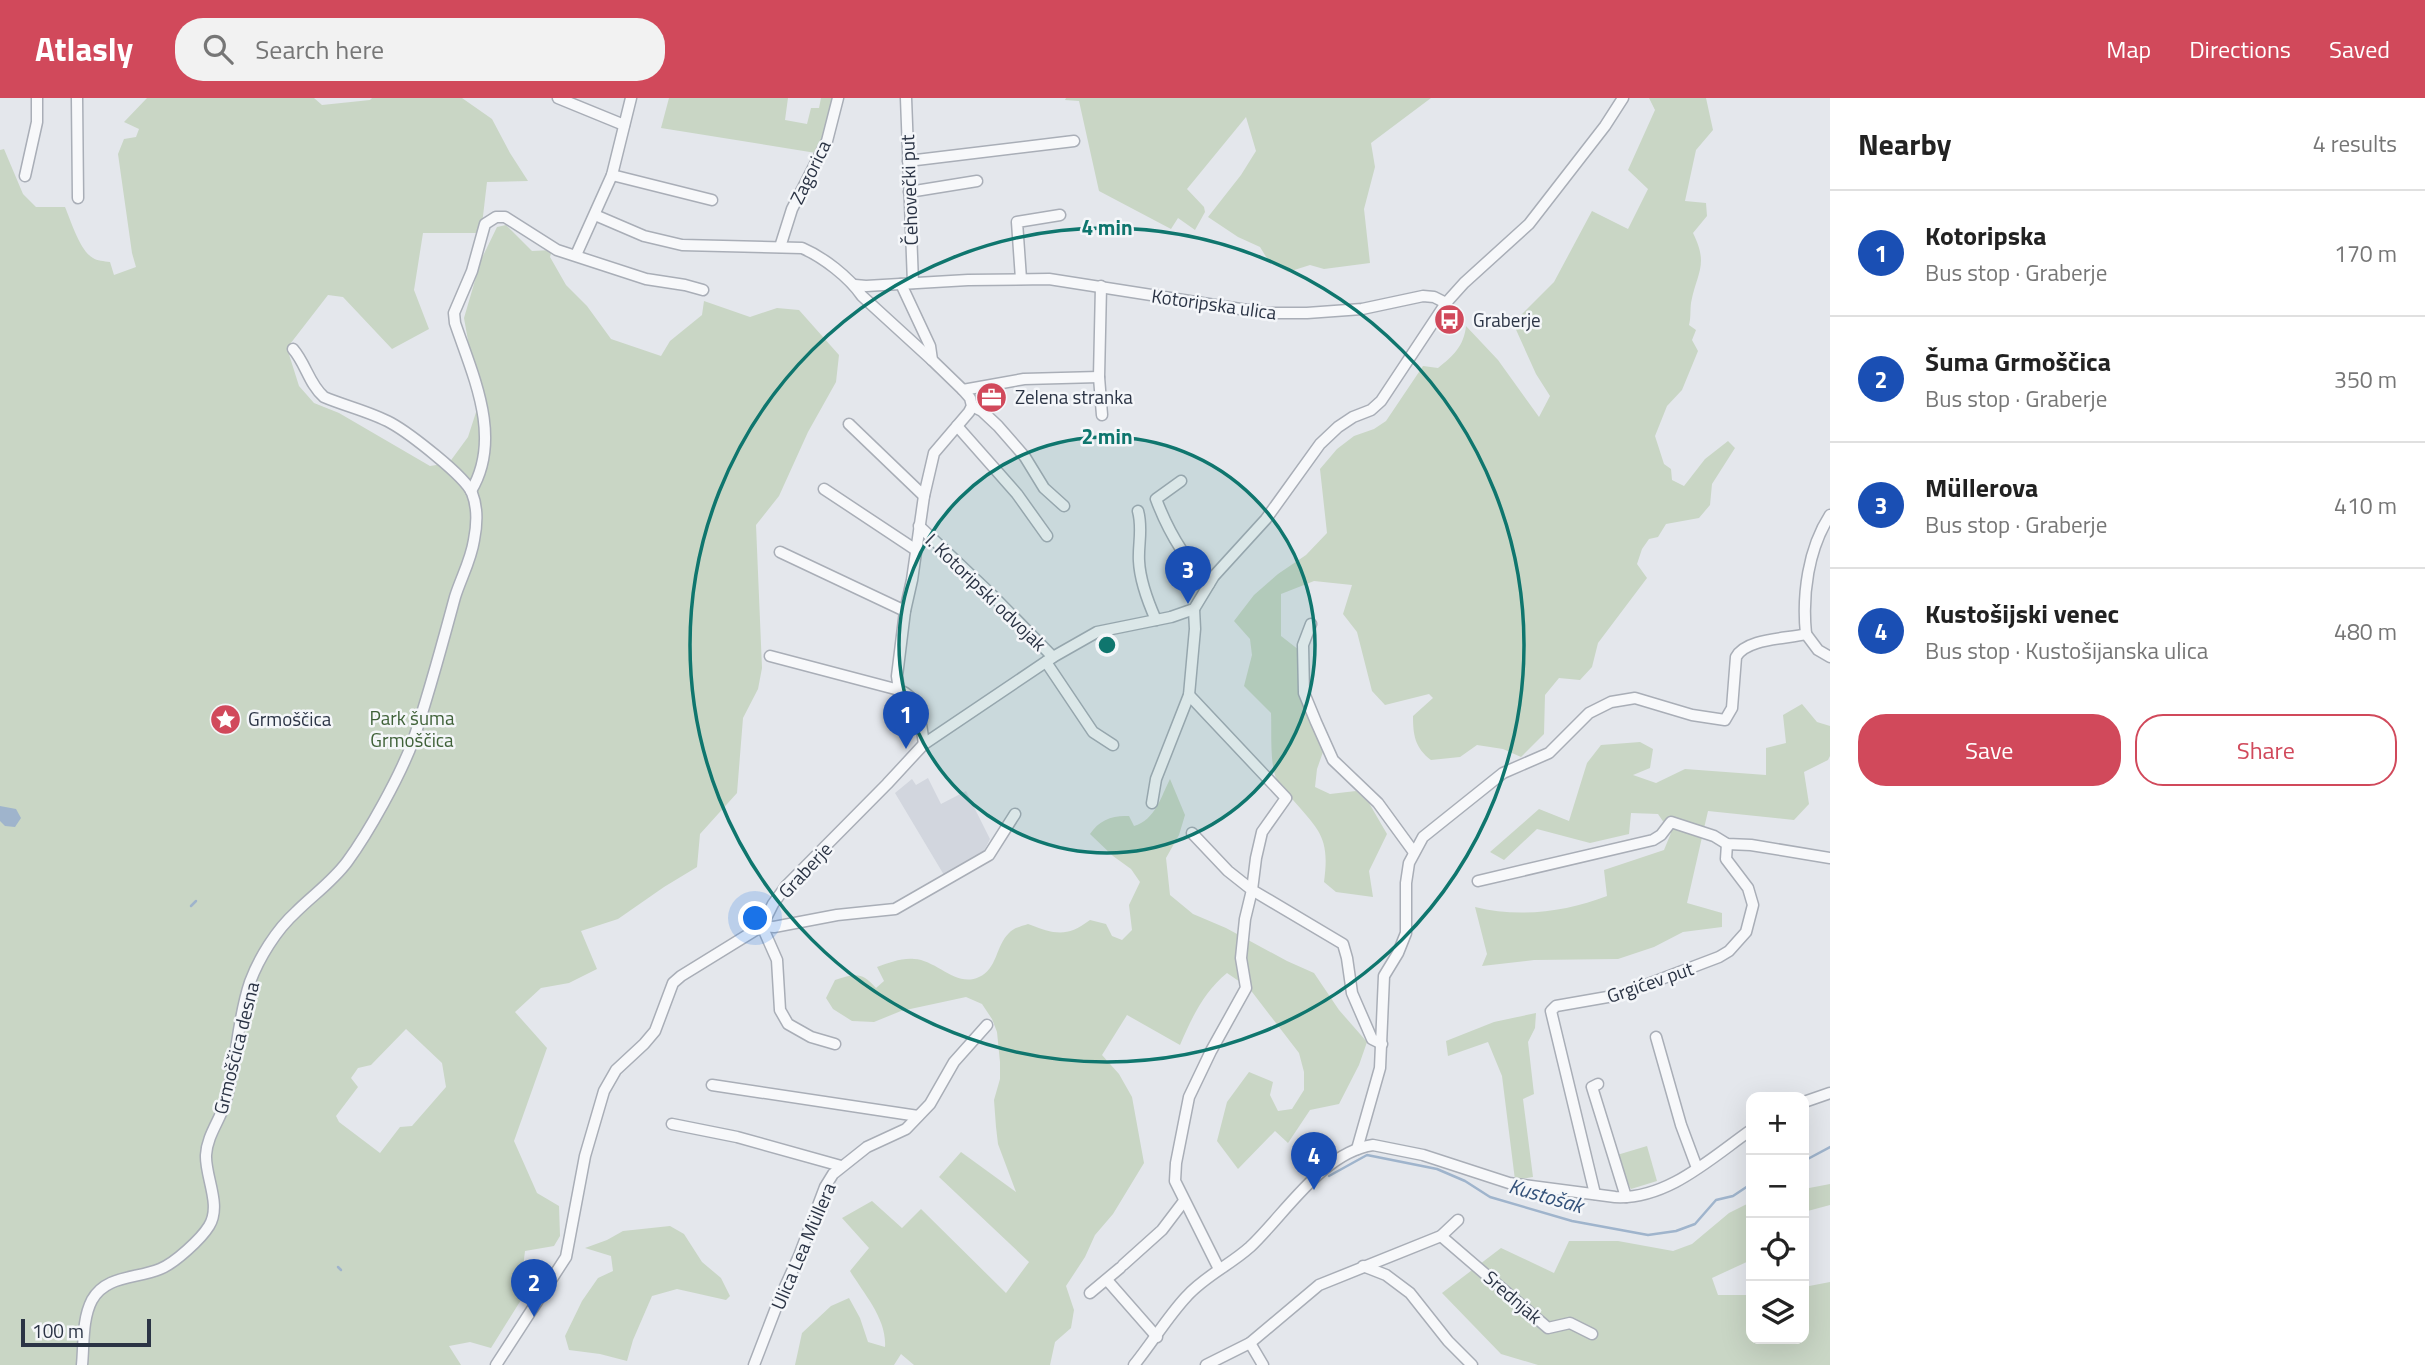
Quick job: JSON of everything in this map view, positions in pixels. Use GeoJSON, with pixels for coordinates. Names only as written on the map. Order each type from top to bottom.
{"type":"FeatureCollection","features":[{"type":"Feature","properties":{"kind":"street"},"geometry":{"type":"LineString","coordinates":[[25,176],[37,122],[37,98]]}},
{"type":"Feature","properties":{"kind":"street"},"geometry":{"type":"LineString","coordinates":[[77,98],[78,198]]}},
{"type":"Feature","properties":{"kind":"street"},"geometry":{"type":"LineString","coordinates":[[558,98],[624,125]]}},
{"type":"Feature","properties":{"kind":"street"},"geometry":{"type":"LineString","coordinates":[[576,255],[612,175],[631,98]]}},
{"type":"Feature","properties":{"kind":"street","name":"Zagorica"},"geometry":{"type":"LineString","coordinates":[[780,247],[792,209],[827,141],[838,98]]}},
{"type":"Feature","properties":{"kind":"street","name":"Čehovečki put"},"geometry":{"type":"LineString","coordinates":[[906,98],[913,283]]}},
{"type":"Feature","properties":{"kind":"street"},"geometry":{"type":"LineString","coordinates":[[1152,803],[1156,779],[1189,695],[1195,629],[1194,609],[1209,584],[1266,519],[1321,443],[1348,420],[1371,410],[1387,393],[1446,303],[1464,283],[1529,225],[1605,126],[1623,98]]}},
{"type":"Feature","properties":{"kind":"street"},"geometry":{"type":"LineString","coordinates":[[908,161],[1074,141]]}},
{"type":"Feature","properties":{"kind":"street"},"geometry":{"type":"LineString","coordinates":[[612,175],[712,200]]}},
{"type":"Feature","properties":{"kind":"street"},"geometry":{"type":"LineString","coordinates":[[909,192],[977,181]]}},
{"type":"Feature","properties":{"kind":"street"},"geometry":{"type":"LineString","coordinates":[[595,215],[644,236],[682,245],[802,248],[820,256],[855,285],[862,296],[963,390],[970,398],[972,406],[982,411],[998,426],[1025,457],[1044,488],[1065,506]]}},
{"type":"Feature","properties":{"kind":"street"},"geometry":{"type":"LineString","coordinates":[[1021,279],[1017,222],[1060,215]]}},
{"type":"Feature","properties":{"kind":"street"},"geometry":{"type":"LineString","coordinates":[[293,349],[302,360],[316,390],[324,397],[390,422],[442,462],[471,491],[481,475],[485,423],[454,313],[472,271],[485,223],[496,217],[505,217],[556,250],[646,279],[703,290]]}},
{"type":"Feature","properties":{"kind":"street","name":"Kotoripska ulica"},"geometry":{"type":"LineString","coordinates":[[855,285],[1049,279],[1266,313],[1362,309],[1423,296],[1434,297],[1446,303]]}},
{"type":"Feature","properties":{"kind":"street"},"geometry":{"type":"LineString","coordinates":[[901,284],[930,346],[932,360]]}},
{"type":"Feature","properties":{"kind":"street"},"geometry":{"type":"LineString","coordinates":[[1101,286],[1099,377],[1102,415]]}},
{"type":"Feature","properties":{"kind":"street"},"geometry":{"type":"LineString","coordinates":[[963,390],[1024,379],[1099,377]]}},
{"type":"Feature","properties":{"kind":"street"},"geometry":{"type":"LineString","coordinates":[[899,690],[897,676],[905,611],[934,453],[972,406]]}},
{"type":"Feature","properties":{"kind":"street"},"geometry":{"type":"LineString","coordinates":[[849,424],[924,496]]}},
{"type":"Feature","properties":{"kind":"street"},"geometry":{"type":"LineString","coordinates":[[957,426],[1017,494],[1047,536]]}},
{"type":"Feature","properties":{"kind":"street"},"geometry":{"type":"LineString","coordinates":[[1181,481],[1156,499],[1175,541],[1190,564],[1209,584]]}},
{"type":"Feature","properties":{"kind":"street"},"geometry":{"type":"LineString","coordinates":[[824,489],[916,550]]}},
{"type":"Feature","properties":{"kind":"street","name":"Grmoščica desna"},"geometry":{"type":"LineString","coordinates":[[82,1365],[89,1308],[100,1288],[110,1282],[162,1269],[201,1236],[211,1223],[214,1209],[206,1158],[207,1143],[228,1095],[250,982],[279,931],[346,863],[394,780],[413,741],[456,593],[473,545],[476,511],[471,491]]}},
{"type":"Feature","properties":{"kind":"street"},"geometry":{"type":"LineString","coordinates":[[1138,511],[1141,527],[1141,576],[1156,620]]}},
{"type":"Feature","properties":{"kind":"street"},"geometry":{"type":"LineString","coordinates":[[1830,515],[1813,552],[1805,602],[1806,634],[1818,650],[1830,657]]}},
{"type":"Feature","properties":{"kind":"street","name":"I. Kotoripski odvojak"},"geometry":{"type":"LineString","coordinates":[[919,526],[994,597],[1050,660],[1093,732],[1113,745]]}},
{"type":"Feature","properties":{"kind":"street"},"geometry":{"type":"LineString","coordinates":[[780,552],[905,611]]}},
{"type":"Feature","properties":{"kind":"street","name":"Graberje"},"geometry":{"type":"LineString","coordinates":[[496,1365],[566,1257],[585,1156],[604,1091],[616,1070],[654,1031],[673,983],[762,926],[773,904],[786,887],[924,744],[1097,632],[1194,609]]}},
{"type":"Feature","properties":{"kind":"street"},"geometry":{"type":"LineString","coordinates":[[1311,624],[1303,645],[1304,692],[1316,723],[1333,760],[1378,803],[1413,851]]}},
{"type":"Feature","properties":{"kind":"street"},"geometry":{"type":"LineString","coordinates":[[1357,1149],[1378,1080],[1384,976],[1406,933],[1406,883],[1409,863],[1413,851],[1423,837],[1509,769],[1549,753],[1595,708],[1622,698],[1634,698],[1692,715],[1725,720],[1732,708],[1736,657],[1739,652],[1756,644],[1806,634]]}},
{"type":"Feature","properties":{"kind":"street"},"geometry":{"type":"LineString","coordinates":[[770,656],[905,692],[914,701],[920,717],[924,744]]}},
{"type":"Feature","properties":{"kind":"street"},"geometry":{"type":"LineString","coordinates":[[1189,695],[1286,798],[1262,832],[1256,859],[1241,958],[1246,988],[1189,1097],[1176,1163],[1175,1181],[1219,1269]]}},
{"type":"Feature","properties":{"kind":"street"},"geometry":{"type":"LineString","coordinates":[[835,1044],[811,1037],[788,1024],[780,1010],[777,960],[762,926],[775,927],[837,915],[895,909],[989,855],[1015,814]]}},
{"type":"Feature","properties":{"kind":"street"},"geometry":{"type":"LineString","coordinates":[[1478,881],[1654,840],[1671,822],[1714,836],[1727,844],[1751,845],[1830,858]]}},
{"type":"Feature","properties":{"kind":"street"},"geometry":{"type":"LineString","coordinates":[[1192,833],[1228,871],[1252,890],[1343,944],[1352,993],[1372,1039],[1382,1044]]}},
{"type":"Feature","properties":{"kind":"street","name":"Grgićev put"},"geometry":{"type":"LineString","coordinates":[[1595,1194],[1551,1011],[1556,1006],[1619,995],[1719,957],[1735,946],[1750,924],[1752,905],[1748,888],[1726,859],[1727,844]]}},
{"type":"Feature","properties":{"kind":"street","name":"Ulica Lea Müllera"},"geometry":{"type":"LineString","coordinates":[[754,1365],[825,1187],[833,1174],[867,1147],[906,1129],[930,1104],[954,1062],[987,1025]]}},
{"type":"Feature","properties":{"kind":"street"},"geometry":{"type":"LineString","coordinates":[[1656,1037],[1681,1125],[1697,1168]]}},
{"type":"Feature","properties":{"kind":"street"},"geometry":{"type":"LineString","coordinates":[[1598,1084],[1592,1087],[1626,1197]]}},
{"type":"Feature","properties":{"kind":"street"},"geometry":{"type":"LineString","coordinates":[[712,1085],[918,1116]]}},
{"type":"Feature","properties":{"kind":"street"},"geometry":{"type":"LineString","coordinates":[[1809,1100],[1830,1093]]}},
{"type":"Feature","properties":{"kind":"street"},"geometry":{"type":"LineString","coordinates":[[672,1124],[737,1137],[841,1166]]}},
{"type":"Feature","properties":{"kind":"street"},"geometry":{"type":"LineString","coordinates":[[1134,1365],[1184,1300],[1219,1269],[1251,1246],[1316,1178],[1343,1155],[1357,1149],[1373,1145],[1423,1156],[1509,1182],[1626,1197],[1657,1191],[1697,1168],[1746,1134]]}},
{"type":"Feature","properties":{"kind":"street"},"geometry":{"type":"LineString","coordinates":[[1090,1293],[1162,1230],[1184,1201]]}},
{"type":"Feature","properties":{"kind":"street"},"geometry":{"type":"LineString","coordinates":[[1206,1365],[1250,1343],[1319,1285],[1441,1236],[1458,1220]]}},
{"type":"Feature","properties":{"kind":"street","name":"Srednjak"},"geometry":{"type":"LineString","coordinates":[[1441,1236],[1548,1328],[1570,1323],[1592,1334]]}},
{"type":"Feature","properties":{"kind":"street"},"geometry":{"type":"LineString","coordinates":[[1363,1266],[1386,1275],[1410,1293],[1448,1341],[1472,1365]]}},
{"type":"Feature","properties":{"kind":"street"},"geometry":{"type":"LineString","coordinates":[[1107,1280],[1157,1337]]}},
{"type":"Feature","properties":{"kind":"street"},"geometry":{"type":"LineString","coordinates":[[1250,1343],[1263,1365]]}},
{"type":"Feature","properties":{"kind":"shaded area"},"geometry":{"type":"Polygon","coordinates":[[[928,778],[941,804],[966,791],[990,839],[984,851],[944,875],[895,793],[912,779],[916,785],[928,778]]]}},
{"type":"Feature","properties":{"kind":"green space","name":"Park šuma Grmoščica"},"geometry":{"type":"Polygon","coordinates":[[[147,98],[314,98],[322,105],[372,98],[462,98],[492,119],[528,181],[487,182],[481,233],[423,233],[414,290],[429,329],[392,349],[343,297],[328,295],[287,348],[299,386],[314,403],[339,413],[430,466],[449,463],[468,437],[479,403],[464,318],[481,260],[497,227],[506,225],[532,251],[552,250],[550,257],[566,285],[587,306],[611,339],[661,356],[670,341],[702,315],[704,301],[750,317],[777,308],[799,310],[839,355],[836,382],[808,432],[779,496],[756,525],[762,668],[758,689],[743,718],[737,793],[700,834],[697,867],[618,919],[581,931],[597,969],[569,983],[541,988],[515,1012],[547,1048],[514,1141],[537,1193],[559,1206],[560,1236],[554,1246],[525,1251],[523,1267],[531,1284],[491,1348],[470,1342],[449,1346],[461,1365],[0,1365],[0,150],[4,149],[23,194],[36,207],[65,207],[84,249],[95,259],[110,262],[114,275],[136,267],[118,154],[124,139],[136,137],[139,129],[124,122],[147,98]],[[406,1029],[371,1065],[358,1068],[351,1078],[358,1087],[336,1116],[339,1122],[380,1153],[400,1127],[412,1126],[446,1087],[442,1063],[406,1029]]]}},
{"type":"Feature","properties":{"kind":"green space"},"geometry":{"type":"Polygon","coordinates":[[[669,98],[788,98],[785,120],[807,124],[811,108],[819,108],[821,98],[834,98],[828,128],[816,153],[661,128],[669,98]]]}},
{"type":"Feature","properties":{"kind":"green space"},"geometry":{"type":"Polygon","coordinates":[[[1431,98],[1371,143],[1375,167],[1364,209],[1370,263],[1324,269],[1310,265],[1288,272],[1268,260],[1260,247],[1238,237],[1208,217],[1256,151],[1246,117],[1187,189],[1204,207],[1205,212],[1195,230],[1178,218],[1171,229],[1099,191],[1079,101],[1065,100],[1431,98]]]}},
{"type":"Feature","properties":{"kind":"green space"},"geometry":{"type":"Polygon","coordinates":[[[1649,98],[1706,98],[1713,130],[1696,150],[1685,201],[1706,203],[1707,216],[1693,233],[1701,261],[1689,325],[1696,330],[1692,340],[1698,351],[1682,390],[1667,406],[1655,436],[1664,464],[1671,469],[1672,480],[1684,486],[1705,459],[1728,441],[1735,448],[1712,484],[1710,505],[1699,518],[1666,524],[1658,537],[1649,539],[1642,549],[1637,564],[1647,578],[1598,643],[1592,667],[1580,680],[1559,678],[1545,695],[1544,734],[1521,757],[1503,749],[1477,745],[1460,757],[1431,760],[1421,751],[1416,741],[1413,716],[1433,698],[1429,694],[1385,705],[1372,691],[1357,632],[1343,614],[1352,585],[1314,581],[1281,594],[1281,636],[1299,650],[1299,694],[1323,752],[1315,787],[1330,794],[1356,791],[1369,803],[1387,834],[1369,871],[1373,897],[1336,892],[1324,882],[1325,855],[1321,836],[1275,776],[1271,713],[1244,686],[1252,655],[1250,639],[1234,621],[1254,595],[1306,555],[1327,533],[1320,469],[1337,449],[1354,436],[1374,429],[1386,421],[1423,366],[1438,368],[1453,355],[1463,339],[1466,326],[1498,360],[1539,417],[1550,396],[1536,374],[1513,323],[1554,282],[1592,211],[1628,229],[1648,189],[1628,170],[1655,110],[1649,98]]]}},
{"type":"Feature","properties":{"kind":"green space"},"geometry":{"type":"Polygon","coordinates":[[[1802,704],[1817,722],[1830,726],[1828,760],[1804,772],[1809,804],[1794,820],[1708,811],[1687,903],[1722,913],[1722,927],[1683,932],[1654,947],[1618,959],[1534,960],[1482,966],[1487,954],[1475,907],[1525,913],[1591,902],[1607,896],[1604,870],[1664,850],[1671,833],[1658,814],[1631,813],[1629,834],[1590,843],[1537,829],[1504,860],[1490,852],[1539,809],[1569,821],[1587,763],[1601,745],[1640,742],[1653,749],[1650,768],[1633,775],[1656,783],[1685,769],[1766,775],[1766,748],[1786,743],[1783,715],[1802,704]]]}},
{"type":"Feature","properties":{"kind":"green space"},"geometry":{"type":"Polygon","coordinates":[[[1170,779],[1185,815],[1179,835],[1166,858],[1170,895],[1193,914],[1314,973],[1339,1010],[1367,1042],[1359,1065],[1339,1104],[1310,1110],[1288,1143],[1275,1131],[1238,1169],[1217,1141],[1227,1102],[1249,1072],[1273,1082],[1270,1095],[1278,1111],[1292,1109],[1304,1090],[1304,1072],[1299,1053],[1249,988],[1227,973],[1199,1006],[1180,1045],[1127,1015],[1102,1055],[1119,1074],[1132,1097],[1144,1163],[1113,1214],[1095,1235],[1085,1257],[1066,1286],[1074,1310],[1071,1328],[1055,1342],[1050,1365],[914,1365],[901,1354],[894,1365],[795,1365],[802,1333],[831,1306],[849,1298],[860,1318],[868,1342],[885,1347],[885,1337],[878,1317],[850,1271],[869,1248],[842,1218],[872,1201],[902,1228],[921,1209],[1006,1293],[1029,1262],[939,1177],[961,1152],[1016,1192],[998,1144],[994,1100],[1000,1079],[997,1032],[982,1004],[966,997],[901,1011],[874,1022],[852,1021],[833,1009],[826,998],[835,980],[857,975],[876,988],[884,981],[877,967],[909,959],[931,964],[962,979],[979,977],[989,969],[1009,933],[1028,924],[1046,930],[1067,932],[1090,920],[1106,924],[1112,936],[1122,940],[1132,930],[1129,905],[1140,882],[1131,869],[1090,834],[1102,822],[1117,816],[1129,816],[1134,826],[1147,819],[1170,779]]]}},
{"type":"Feature","properties":{"kind":"green space"},"geometry":{"type":"Polygon","coordinates":[[[1536,1013],[1535,1028],[1528,1042],[1534,1094],[1523,1099],[1533,1177],[1515,1180],[1502,1076],[1488,1042],[1448,1056],[1446,1041],[1494,1022],[1536,1013]]]}},
{"type":"Feature","properties":{"kind":"green space"},"geometry":{"type":"Polygon","coordinates":[[[1647,1146],[1657,1181],[1631,1189],[1622,1173],[1617,1155],[1647,1146]]]}},
{"type":"Feature","properties":{"kind":"green space"},"geometry":{"type":"Polygon","coordinates":[[[1830,1184],[1830,1205],[1809,1211],[1809,1188],[1830,1184]]]}},
{"type":"Feature","properties":{"kind":"green space"},"geometry":{"type":"Polygon","coordinates":[[[1746,1204],[1746,1262],[1712,1278],[1718,1295],[1746,1295],[1746,1344],[1809,1344],[1809,1286],[1830,1282],[1830,1365],[1538,1365],[1501,1354],[1442,1293],[1501,1248],[1554,1273],[1569,1241],[1618,1241],[1673,1251],[1692,1244],[1729,1213],[1746,1204]]]}},
{"type":"Feature","properties":{"kind":"green space"},"geometry":{"type":"Polygon","coordinates":[[[670,1226],[684,1234],[702,1262],[721,1278],[730,1296],[726,1300],[677,1289],[652,1296],[627,1361],[569,1350],[565,1336],[582,1301],[598,1278],[613,1271],[611,1256],[585,1248],[623,1231],[670,1226]]]}},
{"type":"Feature","properties":{"kind":"water"},"geometry":{"type":"Polygon","coordinates":[[[0,806],[16,809],[21,818],[15,827],[5,826],[0,821],[0,806]]]}},
{"type":"Feature","properties":{"kind":"waterway"},"geometry":{"type":"LineString","coordinates":[[191,906],[196,901]]}},
{"type":"Feature","properties":{"kind":"waterway","name":"Kustošak"},"geometry":{"type":"LineString","coordinates":[[1809,1158],[1830,1147]]}},
{"type":"Feature","properties":{"kind":"waterway","name":"Kustošak"},"geometry":{"type":"LineString","coordinates":[[1329,1176],[1367,1155],[1437,1169],[1465,1181],[1490,1197],[1572,1221],[1648,1235],[1676,1231],[1695,1224],[1716,1200],[1733,1196],[1746,1187]]}},
{"type":"Feature","properties":{"kind":"waterway"},"geometry":{"type":"LineString","coordinates":[[338,1267],[341,1270]]}},
{"type":"Feature","properties":{"kind":"place","name":"Graberje"},"geometry":{"type":"Point","coordinates":[1450,320]}},
{"type":"Feature","properties":{"kind":"place","name":"Zelena stranka"},"geometry":{"type":"Point","coordinates":[992,397]}},
{"type":"Feature","properties":{"kind":"place","name":"Müllerova"},"geometry":{"type":"Point","coordinates":[1188,604]}},
{"type":"Feature","properties":{"kind":"place","name":"Grmoščica"},"geometry":{"type":"Point","coordinates":[225,719]}},
{"type":"Feature","properties":{"kind":"place","name":"Kotoripska"},"geometry":{"type":"Point","coordinates":[906,749]}},
{"type":"Feature","properties":{"kind":"place","name":"Kustošijski venec"},"geometry":{"type":"Point","coordinates":[1314,1190]}},
{"type":"Feature","properties":{"kind":"place","name":"Šuma Grmoščica"},"geometry":{"type":"Point","coordinates":[534,1317]}}]}
